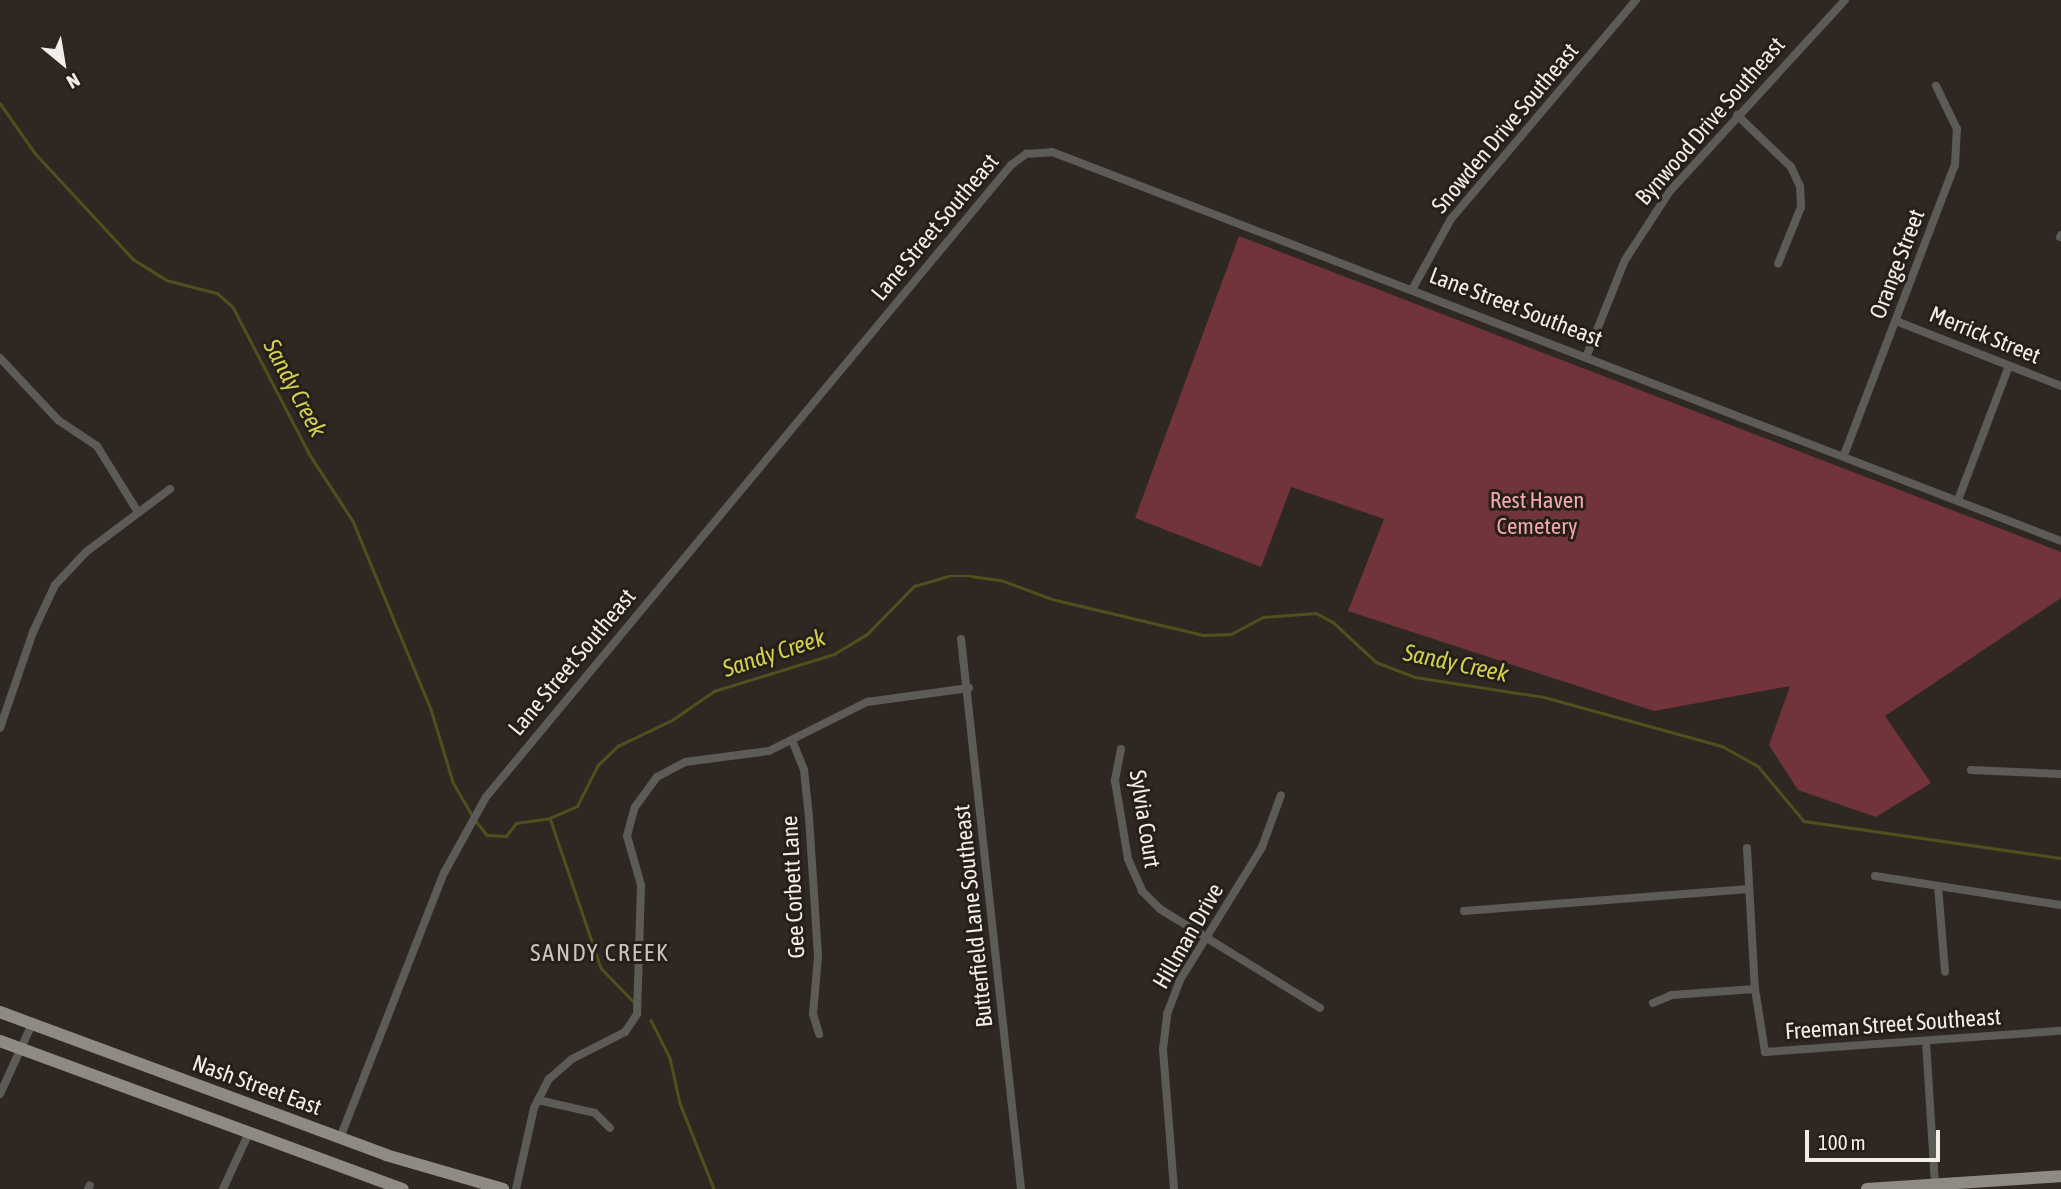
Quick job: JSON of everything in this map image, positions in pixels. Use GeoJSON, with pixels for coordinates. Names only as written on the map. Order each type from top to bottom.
{"type":"FeatureCollection","features":[{"type":"Feature","properties":{"kind":"main road","name":"Nash Street East"},"geometry":{"type":"LineString","coordinates":[[0,1012],[340,1138],[503,1189]]}},
{"type":"Feature","properties":{"kind":"main road"},"geometry":{"type":"LineString","coordinates":[[0,1041],[248,1135],[403,1189]]}},
{"type":"Feature","properties":{"kind":"main road"},"geometry":{"type":"LineString","coordinates":[[1867,1189],[1936,1187],[2061,1176]]}},
{"type":"Feature","properties":{"kind":"street","name":"Snowden Drive Southeast"},"geometry":{"type":"LineString","coordinates":[[1413,288],[1451,219],[1636,0]]}},
{"type":"Feature","properties":{"kind":"street","name":"Bynwood Drive Southeast"},"geometry":{"type":"LineString","coordinates":[[1587,355],[1633,243],[1670,191],[1845,0]]}},
{"type":"Feature","properties":{"kind":"street","name":"Orange Street"},"geometry":{"type":"LineString","coordinates":[[1844,455],[1957,157],[1955,120],[1936,86]]}},
{"type":"Feature","properties":{"kind":"street"},"geometry":{"type":"LineString","coordinates":[[1737,115],[1791,167],[1800,186],[1798,217],[1778,264]]}},
{"type":"Feature","properties":{"kind":"street","name":"Lane Street Southeast"},"geometry":{"type":"LineString","coordinates":[[340,1138],[444,873],[476,812],[1011,165],[1026,154],[1052,152],[1587,355],[2061,541]]}},
{"type":"Feature","properties":{"kind":"street","name":"Merrick Street"},"geometry":{"type":"LineString","coordinates":[[1896,321],[2061,386]]}},
{"type":"Feature","properties":{"kind":"street"},"geometry":{"type":"LineString","coordinates":[[0,358],[58,420],[97,446],[138,512]]}},
{"type":"Feature","properties":{"kind":"street"},"geometry":{"type":"LineString","coordinates":[[1958,500],[2009,366]]}},
{"type":"Feature","properties":{"kind":"street"},"geometry":{"type":"LineString","coordinates":[[0,728],[33,632],[55,585],[80,557],[170,489]]}},
{"type":"Feature","properties":{"kind":"street","name":"Butterfield Lane Southeast"},"geometry":{"type":"LineString","coordinates":[[961,639],[969,688],[1021,1189]]}},
{"type":"Feature","properties":{"kind":"street"},"geometry":{"type":"LineString","coordinates":[[516,1189],[538,1100],[560,1067],[620,1036],[637,1014],[641,885],[627,836],[631,816],[643,793],[657,777],[685,762],[743,758],[792,740],[867,702],[969,688]]}},
{"type":"Feature","properties":{"kind":"street","name":"Gee Corbett Lane"},"geometry":{"type":"LineString","coordinates":[[792,740],[804,770],[809,817],[818,956],[813,1014],[819,1034]]}},
{"type":"Feature","properties":{"kind":"street","name":"Sylvia Court"},"geometry":{"type":"LineString","coordinates":[[1121,749],[1115,781],[1134,878],[1160,909],[1320,1008]]}},
{"type":"Feature","properties":{"kind":"street"},"geometry":{"type":"LineString","coordinates":[[1970,770],[2061,774]]}},
{"type":"Feature","properties":{"kind":"street","name":"Hillman Drive"},"geometry":{"type":"LineString","coordinates":[[1174,1189],[1164,1031],[1173,997],[1262,847],[1281,795]]}},
{"type":"Feature","properties":{"kind":"street","name":"Freeman Street Southeast"},"geometry":{"type":"LineString","coordinates":[[1748,848],[1755,989],[1765,1052],[2061,1031]]}},
{"type":"Feature","properties":{"kind":"street"},"geometry":{"type":"LineString","coordinates":[[1875,876],[2061,905]]}},
{"type":"Feature","properties":{"kind":"street"},"geometry":{"type":"LineString","coordinates":[[1938,886],[1945,972]]}},
{"type":"Feature","properties":{"kind":"street"},"geometry":{"type":"LineString","coordinates":[[1464,911],[1749,889]]}},
{"type":"Feature","properties":{"kind":"street"},"geometry":{"type":"LineString","coordinates":[[1653,1003],[1672,995],[1755,989]]}},
{"type":"Feature","properties":{"kind":"street"},"geometry":{"type":"LineString","coordinates":[[0,1094],[32,1024]]}},
{"type":"Feature","properties":{"kind":"street"},"geometry":{"type":"LineString","coordinates":[[1926,1041],[1936,1187]]}},
{"type":"Feature","properties":{"kind":"street"},"geometry":{"type":"LineString","coordinates":[[538,1100],[595,1113],[610,1128]]}},
{"type":"Feature","properties":{"kind":"street"},"geometry":{"type":"LineString","coordinates":[[223,1189],[248,1135]]}},
{"type":"Feature","properties":{"kind":"green space","name":"Rest Haven Cemetery"},"geometry":{"type":"Polygon","coordinates":[[[1239,236],[2061,552],[2061,598],[1885,716],[1931,783],[1876,817],[1798,790],[1769,745],[1790,686],[1654,711],[1348,611],[1384,519],[1291,487],[1261,567],[1135,518],[1239,236]]]}},
{"type":"Feature","properties":{"kind":"waterway","name":"Sandy Creek"},"geometry":{"type":"LineString","coordinates":[[0,103],[35,153],[133,259],[166,280],[217,293],[233,307],[310,455],[353,521],[431,709],[453,782],[472,815]]}},
{"type":"Feature","properties":{"kind":"waterway","name":"Sandy Creek"},"geometry":{"type":"LineString","coordinates":[[476,821],[487,835],[506,836],[516,823],[550,818],[577,806],[598,765],[618,746],[672,720],[714,691],[834,654],[867,634],[914,586],[949,576],[971,576],[1001,580],[1052,599],[1203,635],[1231,634],[1263,617],[1316,613],[1333,622],[1376,662],[1415,677],[1544,697],[1722,746],[1758,766],[1804,821],[2061,858]]}},
{"type":"Feature","properties":{"kind":"waterway"},"geometry":{"type":"LineString","coordinates":[[550,818],[601,968],[634,1002]]}},
{"type":"Feature","properties":{"kind":"waterway"},"geometry":{"type":"LineString","coordinates":[[651,1020],[670,1058],[680,1103],[714,1189]]}},
{"type":"Feature","properties":{"kind":"district","name":"SANDY CREEK"},"geometry":{"type":"Point","coordinates":[600,953]}}]}
